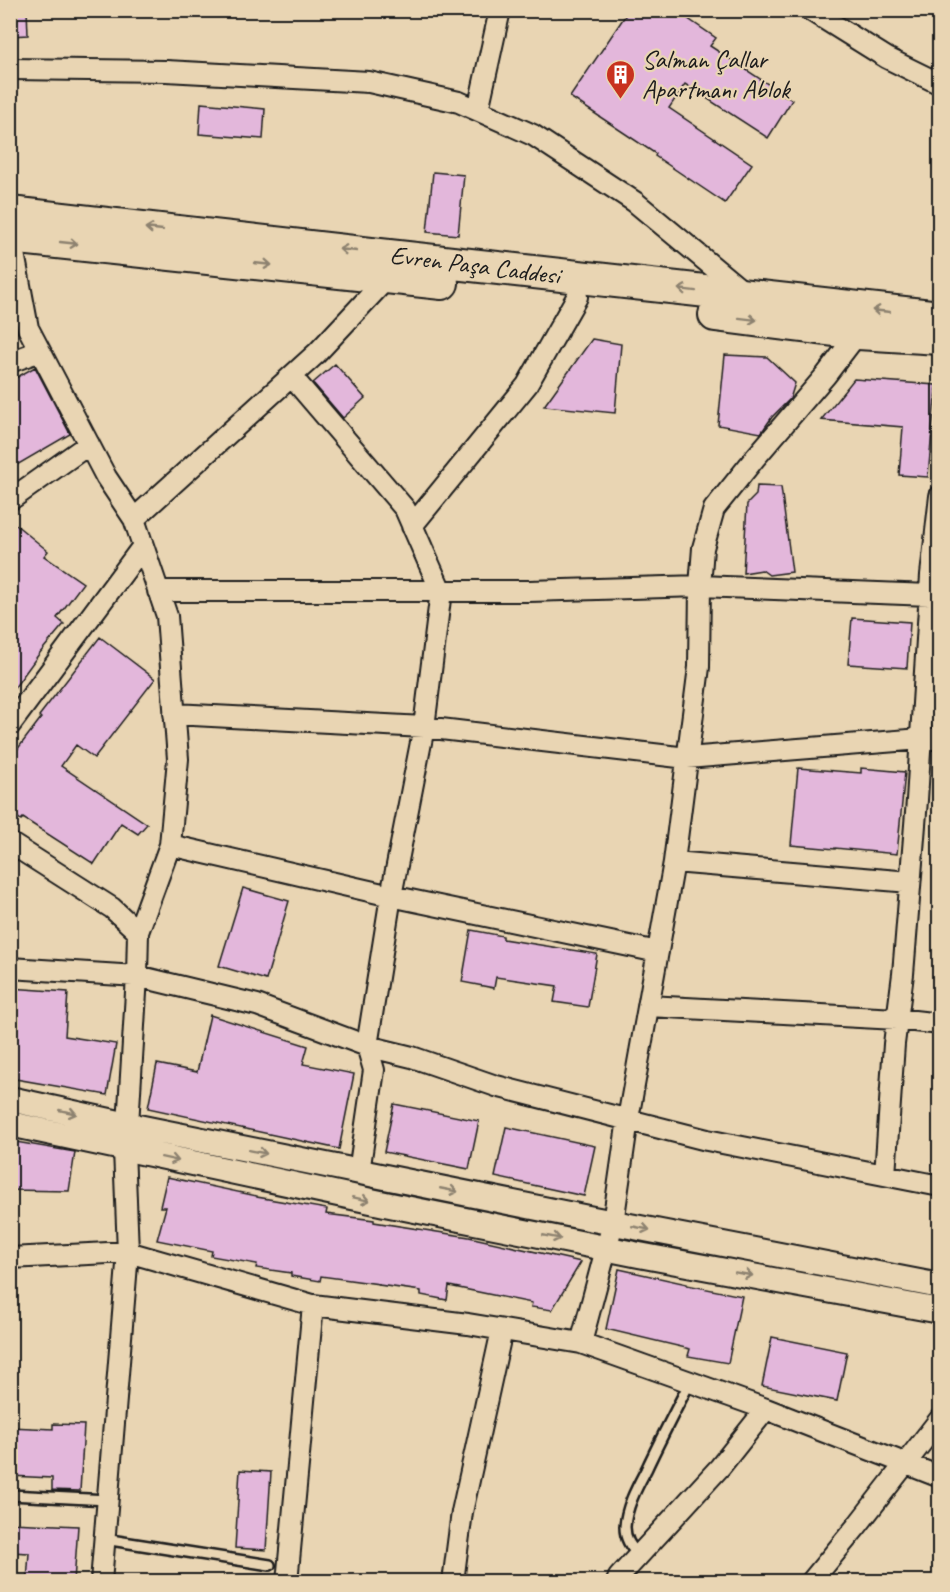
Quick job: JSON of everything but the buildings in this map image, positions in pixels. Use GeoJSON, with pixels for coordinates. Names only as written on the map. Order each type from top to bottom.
{"type":"FeatureCollection","features":[{"type":"Feature","properties":{"kind":"highway","name":"Evren Paşa Caddesi"},"geometry":{"type":"LineString","coordinates":[[10,213],[939,317]]}},
{"type":"Feature","properties":{"kind":"highway","name":"Evren Paşa Caddesi"},"geometry":{"type":"LineString","coordinates":[[11,237],[577,297],[858,333],[939,338]]}},
{"type":"Feature","properties":{"kind":"street"},"geometry":{"type":"LineString","coordinates":[[478,110],[500,10]]}},
{"type":"Feature","properties":{"kind":"street"},"geometry":{"type":"LineString","coordinates":[[810,10],[887,58],[939,84]]}},
{"type":"Feature","properties":{"kind":"street"},"geometry":{"type":"LineString","coordinates":[[10,69],[166,71],[369,82],[459,102],[533,135],[634,202],[749,297]]}},
{"type":"Feature","properties":{"kind":"street"},"geometry":{"type":"LineString","coordinates":[[11,237],[28,328],[106,477],[134,519],[167,616],[178,759],[170,845],[138,932],[128,1125],[124,1149],[128,1252],[101,1581]]}},
{"type":"Feature","properties":{"kind":"street"},"geometry":{"type":"LineString","coordinates":[[134,519],[317,353],[388,277]]}},
{"type":"Feature","properties":{"kind":"street"},"geometry":{"type":"LineString","coordinates":[[412,526],[527,385],[577,297]]}},
{"type":"Feature","properties":{"kind":"street"},"geometry":{"type":"LineString","coordinates":[[581,1343],[613,1223],[628,1119],[674,862],[699,667],[703,548],[714,509],[826,375],[858,333]]}},
{"type":"Feature","properties":{"kind":"street"},"geometry":{"type":"LineString","coordinates":[[10,362],[40,351]]}},
{"type":"Feature","properties":{"kind":"street"},"geometry":{"type":"LineString","coordinates":[[291,377],[405,509],[441,591],[424,727],[391,896],[366,1046],[374,1070],[359,1172]]}},
{"type":"Feature","properties":{"kind":"street"},"geometry":{"type":"LineString","coordinates":[[10,500],[89,444]]}},
{"type":"Feature","properties":{"kind":"street"},"geometry":{"type":"LineString","coordinates":[[885,1175],[894,1044],[903,974],[910,882],[930,739],[930,595],[939,504]]}},
{"type":"Feature","properties":{"kind":"street"},"geometry":{"type":"LineString","coordinates":[[10,725],[143,546]]}},
{"type":"Feature","properties":{"kind":"street"},"geometry":{"type":"LineString","coordinates":[[158,591],[529,591],[700,586],[930,595]]}},
{"type":"Feature","properties":{"kind":"street"},"geometry":{"type":"LineString","coordinates":[[174,714],[424,727],[687,758],[930,739]]}},
{"type":"Feature","properties":{"kind":"street"},"geometry":{"type":"LineString","coordinates":[[10,843],[112,908],[138,932]]}},
{"type":"Feature","properties":{"kind":"street"},"geometry":{"type":"LineString","coordinates":[[170,845],[391,896],[658,952]]}},
{"type":"Feature","properties":{"kind":"street"},"geometry":{"type":"LineString","coordinates":[[674,862],[910,882]]}},
{"type":"Feature","properties":{"kind":"street"},"geometry":{"type":"LineString","coordinates":[[10,968],[137,976],[257,1005],[366,1046],[412,1057],[496,1086],[707,1140],[939,1186]]}},
{"type":"Feature","properties":{"kind":"street"},"geometry":{"type":"LineString","coordinates":[[648,1006],[897,1019],[939,1024]]}},
{"type":"Feature","properties":{"kind":"street"},"geometry":{"type":"LineString","coordinates":[[10,1098],[128,1125],[359,1172],[939,1286]]}},
{"type":"Feature","properties":{"kind":"street"},"geometry":{"type":"LineString","coordinates":[[10,1124],[385,1204],[939,1311]]}},
{"type":"Feature","properties":{"kind":"street"},"geometry":{"type":"LineString","coordinates":[[10,1258],[128,1252],[313,1305],[468,1324],[581,1343],[766,1409],[939,1477]]}},
{"type":"Feature","properties":{"kind":"street"},"geometry":{"type":"LineString","coordinates":[[287,1581],[313,1305]]}},
{"type":"Feature","properties":{"kind":"street"},"geometry":{"type":"LineString","coordinates":[[453,1581],[462,1512],[502,1330]]}},
{"type":"Feature","properties":{"kind":"street"},"geometry":{"type":"LineString","coordinates":[[617,1581],[720,1467],[766,1409]]}},
{"type":"Feature","properties":{"kind":"street"},"geometry":{"type":"LineString","coordinates":[[811,1581],[856,1527],[939,1419]]}},
{"type":"Feature","properties":{"kind":"lane"},"geometry":{"type":"LineString","coordinates":[[639,1555],[633,1550],[626,1536],[627,1514],[654,1453],[690,1382]]}},
{"type":"Feature","properties":{"kind":"lane"},"geometry":{"type":"LineString","coordinates":[[10,1495],[108,1500]]}},
{"type":"Feature","properties":{"kind":"lane"},"geometry":{"type":"LineString","coordinates":[[105,1539],[270,1565]]}},
{"type":"Feature","properties":{"kind":"place","name":"Salman Çallar Apartmanı Ablok"},"geometry":{"type":"Point","coordinates":[621,100]}}]}
